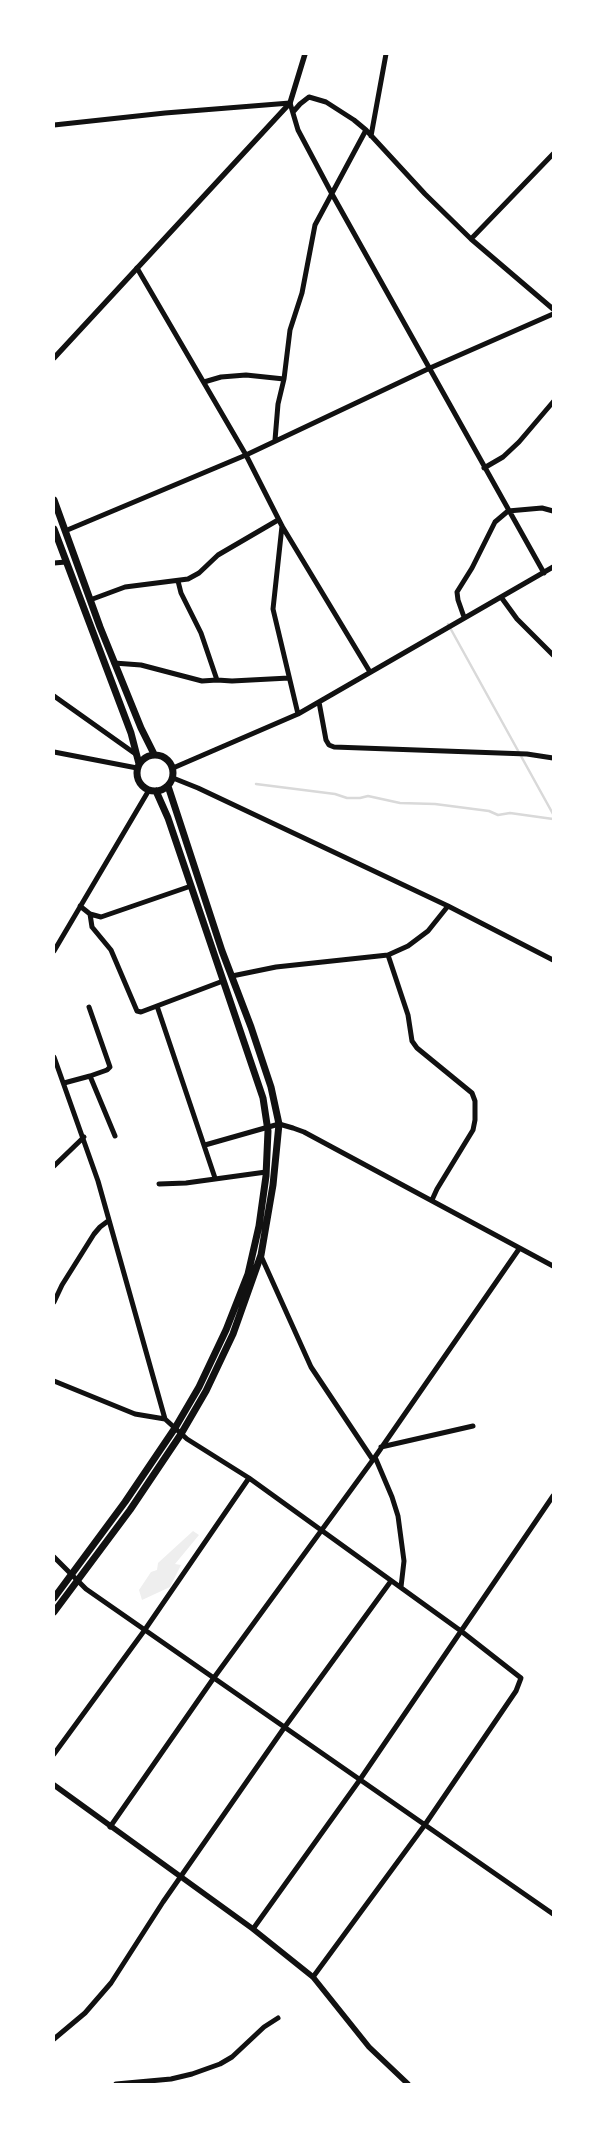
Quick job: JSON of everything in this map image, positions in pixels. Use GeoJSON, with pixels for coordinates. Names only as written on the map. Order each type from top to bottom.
{"type":"FeatureCollection","features":[{"type":"Feature","properties":{"kind":"main road"},"geometry":{"type":"LineString","coordinates":[[54,500],[114,663],[154,754]]}},
{"type":"Feature","properties":{"kind":"main road"},"geometry":{"type":"LineString","coordinates":[[54,528],[138,755],[139,781],[152,791],[166,812],[263,1098],[268,1127],[266,1172],[259,1226],[248,1274],[212,1361],[178,1431],[54,1598]]}},
{"type":"Feature","properties":{"kind":"main road"},"geometry":{"type":"LineString","coordinates":[[59,542],[68,538]]}},
{"type":"Feature","properties":{"kind":"main road"},"geometry":{"type":"LineString","coordinates":[[138,766],[146,757],[154,754],[166,758],[173,768],[173,778],[168,786],[152,791]]}},
{"type":"Feature","properties":{"kind":"main road"},"geometry":{"type":"LineString","coordinates":[[54,1612],[130,1510],[216,1370],[245,1302],[261,1256],[273,1185],[279,1124],[268,1078],[222,951],[168,786]]}},
{"type":"Feature","properties":{"kind":"street"},"geometry":{"type":"LineString","coordinates":[[54,358],[290,103],[305,54]]}},
{"type":"Feature","properties":{"kind":"street"},"geometry":{"type":"LineString","coordinates":[[371,136],[386,54]]}},
{"type":"Feature","properties":{"kind":"street"},"geometry":{"type":"LineString","coordinates":[[293,112],[310,97],[326,102],[366,130],[425,194],[471,239],[553,309]]}},
{"type":"Feature","properties":{"kind":"street"},"geometry":{"type":"LineString","coordinates":[[290,103],[298,130],[332,194],[544,573]]}},
{"type":"Feature","properties":{"kind":"street"},"geometry":{"type":"LineString","coordinates":[[54,126],[165,113],[290,103]]}},
{"type":"Feature","properties":{"kind":"street"},"geometry":{"type":"LineString","coordinates":[[275,440],[278,404],[284,379],[290,330],[302,293],[316,224],[366,130]]}},
{"type":"Feature","properties":{"kind":"street"},"geometry":{"type":"LineString","coordinates":[[471,239],[553,154]]}},
{"type":"Feature","properties":{"kind":"street"},"geometry":{"type":"LineString","coordinates":[[137,268],[246,455],[278,520],[370,672]]}},
{"type":"Feature","properties":{"kind":"street"},"geometry":{"type":"LineString","coordinates":[[65,531],[246,455],[430,368],[553,314]]}},
{"type":"Feature","properties":{"kind":"street"},"geometry":{"type":"LineString","coordinates":[[204,382],[221,377],[246,375],[284,379]]}},
{"type":"Feature","properties":{"kind":"street"},"geometry":{"type":"LineString","coordinates":[[484,468],[503,457],[519,442],[553,402]]}},
{"type":"Feature","properties":{"kind":"street"},"geometry":{"type":"LineString","coordinates":[[464,617],[457,592],[472,568],[495,522],[508,511],[542,508],[553,510]]}},
{"type":"Feature","properties":{"kind":"street"},"geometry":{"type":"LineString","coordinates":[[90,600],[125,587],[178,581],[194,576],[218,555],[226,553],[278,520]]}},
{"type":"Feature","properties":{"kind":"street"},"geometry":{"type":"LineString","coordinates":[[282,526],[273,609],[298,714]]}},
{"type":"Feature","properties":{"kind":"street"},"geometry":{"type":"LineString","coordinates":[[54,563],[66,562]]}},
{"type":"Feature","properties":{"kind":"street"},"geometry":{"type":"LineString","coordinates":[[173,768],[298,714],[553,567]]}},
{"type":"Feature","properties":{"kind":"street"},"geometry":{"type":"LineString","coordinates":[[178,581],[181,593],[201,633],[218,680]]}},
{"type":"Feature","properties":{"kind":"street"},"geometry":{"type":"LineString","coordinates":[[501,597],[517,619],[553,655]]}},
{"type":"Feature","properties":{"kind":"street"},"geometry":{"type":"LineString","coordinates":[[114,663],[150,667],[202,680],[289,678]]}},
{"type":"Feature","properties":{"kind":"street"},"geometry":{"type":"LineString","coordinates":[[54,696],[138,755]]}},
{"type":"Feature","properties":{"kind":"street"},"geometry":{"type":"LineString","coordinates":[[319,702],[326,740],[329,745],[334,747],[511,753],[553,758]]}},
{"type":"Feature","properties":{"kind":"street"},"geometry":{"type":"LineString","coordinates":[[54,752],[138,766]]}},
{"type":"Feature","properties":{"kind":"street"},"geometry":{"type":"LineString","coordinates":[[173,778],[448,906],[553,960]]}},
{"type":"Feature","properties":{"kind":"street"},"geometry":{"type":"LineString","coordinates":[[54,951],[152,791]]}},
{"type":"Feature","properties":{"kind":"street"},"geometry":{"type":"LineString","coordinates":[[80,906],[90,914],[101,917],[191,886]]}},
{"type":"Feature","properties":{"kind":"street"},"geometry":{"type":"LineString","coordinates":[[232,976],[269,968],[388,955],[408,946],[428,931],[448,906]]}},
{"type":"Feature","properties":{"kind":"street"},"geometry":{"type":"LineString","coordinates":[[90,914],[92,927],[111,950],[137,1011],[141,1012],[223,981]]}},
{"type":"Feature","properties":{"kind":"street"},"geometry":{"type":"LineString","coordinates":[[388,955],[408,1015],[412,1041],[417,1048],[472,1093],[475,1101],[476,1120],[473,1130],[432,1200]]}},
{"type":"Feature","properties":{"kind":"street"},"geometry":{"type":"LineString","coordinates":[[64,1083],[107,1070],[110,1064],[89,1006]]}},
{"type":"Feature","properties":{"kind":"street"},"geometry":{"type":"LineString","coordinates":[[157,1006],[215,1178]]}},
{"type":"Feature","properties":{"kind":"street"},"geometry":{"type":"LineString","coordinates":[[54,1057],[84,1137],[165,1419],[178,1431],[249,1478],[401,1587],[521,1678],[520,1685],[424,1826],[313,1977]]}},
{"type":"Feature","properties":{"kind":"street"},"geometry":{"type":"LineString","coordinates":[[90,1076],[115,1136]]}},
{"type":"Feature","properties":{"kind":"street"},"geometry":{"type":"LineString","coordinates":[[205,1144],[279,1124],[304,1132],[519,1249],[551,1265],[553,1258]]}},
{"type":"Feature","properties":{"kind":"street"},"geometry":{"type":"LineString","coordinates":[[54,1166],[84,1137]]}},
{"type":"Feature","properties":{"kind":"street"},"geometry":{"type":"LineString","coordinates":[[159,1184],[186,1183],[266,1172]]}},
{"type":"Feature","properties":{"kind":"street"},"geometry":{"type":"LineString","coordinates":[[54,1302],[62,1285],[94,1234],[108,1221]]}},
{"type":"Feature","properties":{"kind":"street"},"geometry":{"type":"LineString","coordinates":[[110,1827],[213,1679],[374,1458],[519,1249]]}},
{"type":"Feature","properties":{"kind":"street"},"geometry":{"type":"LineString","coordinates":[[261,1256],[311,1367],[374,1458],[392,1497],[398,1516],[404,1561],[401,1587]]}},
{"type":"Feature","properties":{"kind":"street"},"geometry":{"type":"LineString","coordinates":[[54,1382],[135,1414],[165,1419]]}},
{"type":"Feature","properties":{"kind":"street"},"geometry":{"type":"LineString","coordinates":[[381,1447],[473,1426]]}},
{"type":"Feature","properties":{"kind":"street"},"geometry":{"type":"LineString","coordinates":[[54,1754],[144,1630],[249,1478]]}},
{"type":"Feature","properties":{"kind":"street"},"geometry":{"type":"LineString","coordinates":[[253,1929],[360,1781],[553,1496]]}},
{"type":"Feature","properties":{"kind":"street"},"geometry":{"type":"LineString","coordinates":[[54,1557],[77,1582],[144,1630],[553,1914]]}},
{"type":"Feature","properties":{"kind":"street"},"geometry":{"type":"LineString","coordinates":[[54,2039],[85,2013],[111,1983],[284,1728],[391,1581]]}},
{"type":"Feature","properties":{"kind":"street"},"geometry":{"type":"LineString","coordinates":[[54,1785],[253,1929],[313,1977],[370,2048],[408,2084]]}},
{"type":"Feature","properties":{"kind":"street"},"geometry":{"type":"LineString","coordinates":[[116,2084],[171,2079],[206,2069],[232,2057],[264,2027],[278,2018]]}},
{"type":"Feature","properties":{"kind":"shaded area"},"geometry":{"type":"Polygon","coordinates":[[[193,1531],[199,1535],[175,1564],[181,1565],[170,1587],[142,1600],[139,1590],[151,1572],[157,1570],[158,1563],[193,1531]]]}},
{"type":"Feature","properties":{"kind":"waterway"},"geometry":{"type":"LineString","coordinates":[[448,624],[553,814]]}},
{"type":"Feature","properties":{"kind":"waterway"},"geometry":{"type":"LineString","coordinates":[[256,784],[335,794],[347,798],[368,796],[400,803],[435,804],[489,811],[498,815],[510,813],[553,819]]}}]}
